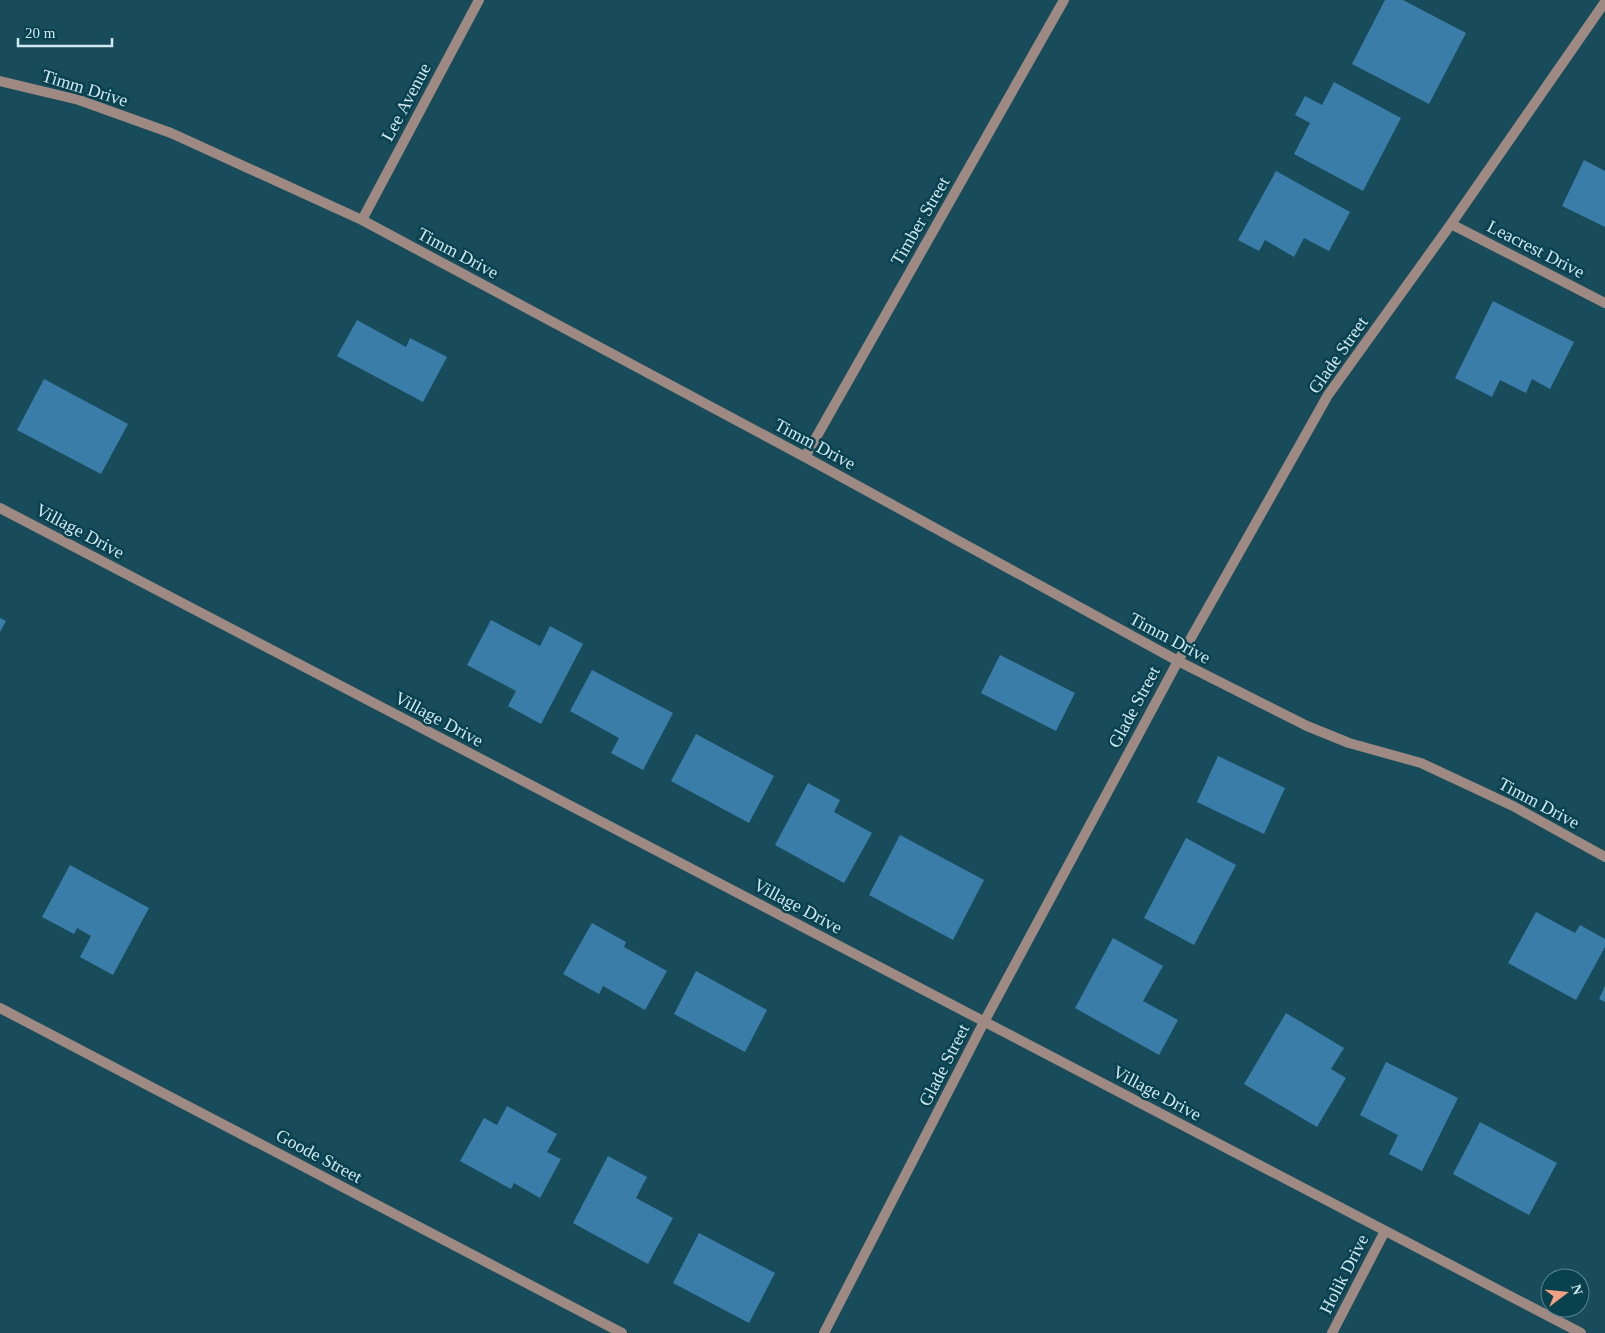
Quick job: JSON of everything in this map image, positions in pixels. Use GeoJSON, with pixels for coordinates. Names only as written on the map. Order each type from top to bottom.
{"type":"FeatureCollection","features":[{"type":"Feature","properties":{"kind":"street","name":"Lee Avenue"},"geometry":{"type":"LineString","coordinates":[[362,220],[480,0]]}},
{"type":"Feature","properties":{"kind":"street","name":"Timber Street"},"geometry":{"type":"LineString","coordinates":[[805,457],[1064,0]]}},
{"type":"Feature","properties":{"kind":"street","name":"Glade Street"},"geometry":{"type":"LineString","coordinates":[[824,1333],[984,1022],[1178,661],[1328,396],[1451,224],[1605,2]]}},
{"type":"Feature","properties":{"kind":"street","name":"Timm Drive"},"geometry":{"type":"LineString","coordinates":[[0,81],[79,100],[171,133],[362,220],[805,457],[1178,661],[1307,726],[1349,743],[1421,763],[1513,806],[1605,857]]}},
{"type":"Feature","properties":{"kind":"street","name":"Leacrest Drive"},"geometry":{"type":"LineString","coordinates":[[1451,224],[1605,303]]}},
{"type":"Feature","properties":{"kind":"street","name":"Village Drive"},"geometry":{"type":"LineString","coordinates":[[0,508],[1581,1333]]}},
{"type":"Feature","properties":{"kind":"street","name":"Goode Street"},"geometry":{"type":"LineString","coordinates":[[0,1008],[622,1333]]}},
{"type":"Feature","properties":{"kind":"street","name":"Holik Drive"},"geometry":{"type":"LineString","coordinates":[[1332,1333],[1385,1231]]}},
{"type":"Feature","properties":{"kind":"building"},"geometry":{"type":"Polygon","coordinates":[[[1385,0],[1403,0],[1466,33],[1429,104],[1352,64],[1385,0]]]}},
{"type":"Feature","properties":{"kind":"building"},"geometry":{"type":"Polygon","coordinates":[[[1334,82],[1401,118],[1363,191],[1294,154],[1310,123],[1295,115],[1305,96],[1322,105],[1334,82]]]}},
{"type":"Feature","properties":{"kind":"building"},"geometry":{"type":"Polygon","coordinates":[[[1584,160],[1605,171],[1605,227],[1562,206],[1584,160]]]}},
{"type":"Feature","properties":{"kind":"building"},"geometry":{"type":"Polygon","coordinates":[[[1276,171],[1350,212],[1329,251],[1304,238],[1294,257],[1265,240],[1259,251],[1238,240],[1276,171]]]}},
{"type":"Feature","properties":{"kind":"building"},"geometry":{"type":"Polygon","coordinates":[[[1493,301],[1574,342],[1550,389],[1532,379],[1526,393],[1500,380],[1492,397],[1455,378],[1493,301]]]}},
{"type":"Feature","properties":{"kind":"building"},"geometry":{"type":"Polygon","coordinates":[[[357,320],[406,347],[410,338],[447,357],[423,402],[337,356],[357,320]]]}},
{"type":"Feature","properties":{"kind":"building"},"geometry":{"type":"Polygon","coordinates":[[[44,379],[128,424],[101,474],[17,430],[44,379]]]}},
{"type":"Feature","properties":{"kind":"building"},"geometry":{"type":"Polygon","coordinates":[[[0,618],[6,621],[0,632],[0,618]]]}},
{"type":"Feature","properties":{"kind":"building"},"geometry":{"type":"Polygon","coordinates":[[[491,620],[540,646],[550,626],[583,644],[541,724],[508,706],[516,691],[467,665],[491,620]]]}},
{"type":"Feature","properties":{"kind":"building"},"geometry":{"type":"Polygon","coordinates":[[[1000,655],[1075,693],[1056,731],[981,693],[1000,655]]]}},
{"type":"Feature","properties":{"kind":"building"},"geometry":{"type":"Polygon","coordinates":[[[592,670],[673,713],[643,770],[611,753],[619,738],[570,711],[592,670]]]}},
{"type":"Feature","properties":{"kind":"building"},"geometry":{"type":"Polygon","coordinates":[[[696,734],[774,776],[749,823],[671,781],[696,734]]]}},
{"type":"Feature","properties":{"kind":"building"},"geometry":{"type":"Polygon","coordinates":[[[1218,756],[1285,788],[1264,834],[1197,802],[1218,756]]]}},
{"type":"Feature","properties":{"kind":"building"},"geometry":{"type":"Polygon","coordinates":[[[808,783],[840,800],[834,812],[872,833],[844,883],[775,845],[808,783]]]}},
{"type":"Feature","properties":{"kind":"building"},"geometry":{"type":"Polygon","coordinates":[[[900,835],[984,880],[953,940],[869,895],[900,835]]]}},
{"type":"Feature","properties":{"kind":"building"},"geometry":{"type":"Polygon","coordinates":[[[1186,838],[1236,865],[1194,945],[1144,918],[1186,838]]]}},
{"type":"Feature","properties":{"kind":"building"},"geometry":{"type":"Polygon","coordinates":[[[70,865],[149,908],[113,975],[80,957],[91,936],[77,928],[74,934],[42,917],[70,865]]]}},
{"type":"Feature","properties":{"kind":"building"},"geometry":{"type":"Polygon","coordinates":[[[1536,912],[1575,933],[1580,925],[1605,939],[1605,947],[1576,1000],[1508,963],[1536,912]]]}},
{"type":"Feature","properties":{"kind":"building"},"geometry":{"type":"Polygon","coordinates":[[[592,923],[626,942],[624,947],[667,971],[645,1010],[603,986],[599,994],[563,974],[592,923]]]}},
{"type":"Feature","properties":{"kind":"building"},"geometry":{"type":"Polygon","coordinates":[[[1113,938],[1163,966],[1143,1001],[1178,1020],[1159,1055],[1075,1008],[1113,938]]]}},
{"type":"Feature","properties":{"kind":"building"},"geometry":{"type":"Polygon","coordinates":[[[696,971],[767,1010],[745,1052],[674,1014],[696,971]]]}},
{"type":"Feature","properties":{"kind":"building"},"geometry":{"type":"Polygon","coordinates":[[[1605,986],[1605,1002],[1599,999],[1605,986]]]}},
{"type":"Feature","properties":{"kind":"building"},"geometry":{"type":"Polygon","coordinates":[[[1286,1013],[1344,1048],[1331,1069],[1346,1078],[1317,1127],[1244,1084],[1286,1013]]]}},
{"type":"Feature","properties":{"kind":"building"},"geometry":{"type":"Polygon","coordinates":[[[1386,1062],[1458,1098],[1422,1171],[1389,1154],[1398,1135],[1360,1115],[1386,1062]]]}},
{"type":"Feature","properties":{"kind":"building"},"geometry":{"type":"Polygon","coordinates":[[[507,1106],[557,1134],[547,1152],[561,1159],[540,1198],[514,1183],[511,1189],[460,1161],[484,1118],[497,1125],[507,1106]]]}},
{"type":"Feature","properties":{"kind":"building"},"geometry":{"type":"Polygon","coordinates":[[[1480,1122],[1557,1163],[1529,1215],[1453,1174],[1480,1122]]]}},
{"type":"Feature","properties":{"kind":"building"},"geometry":{"type":"Polygon","coordinates":[[[608,1156],[647,1177],[636,1198],[673,1218],[648,1264],[573,1223],[608,1156]]]}},
{"type":"Feature","properties":{"kind":"building"},"geometry":{"type":"Polygon","coordinates":[[[699,1233],[775,1273],[749,1323],[673,1283],[699,1233]]]}}]}
